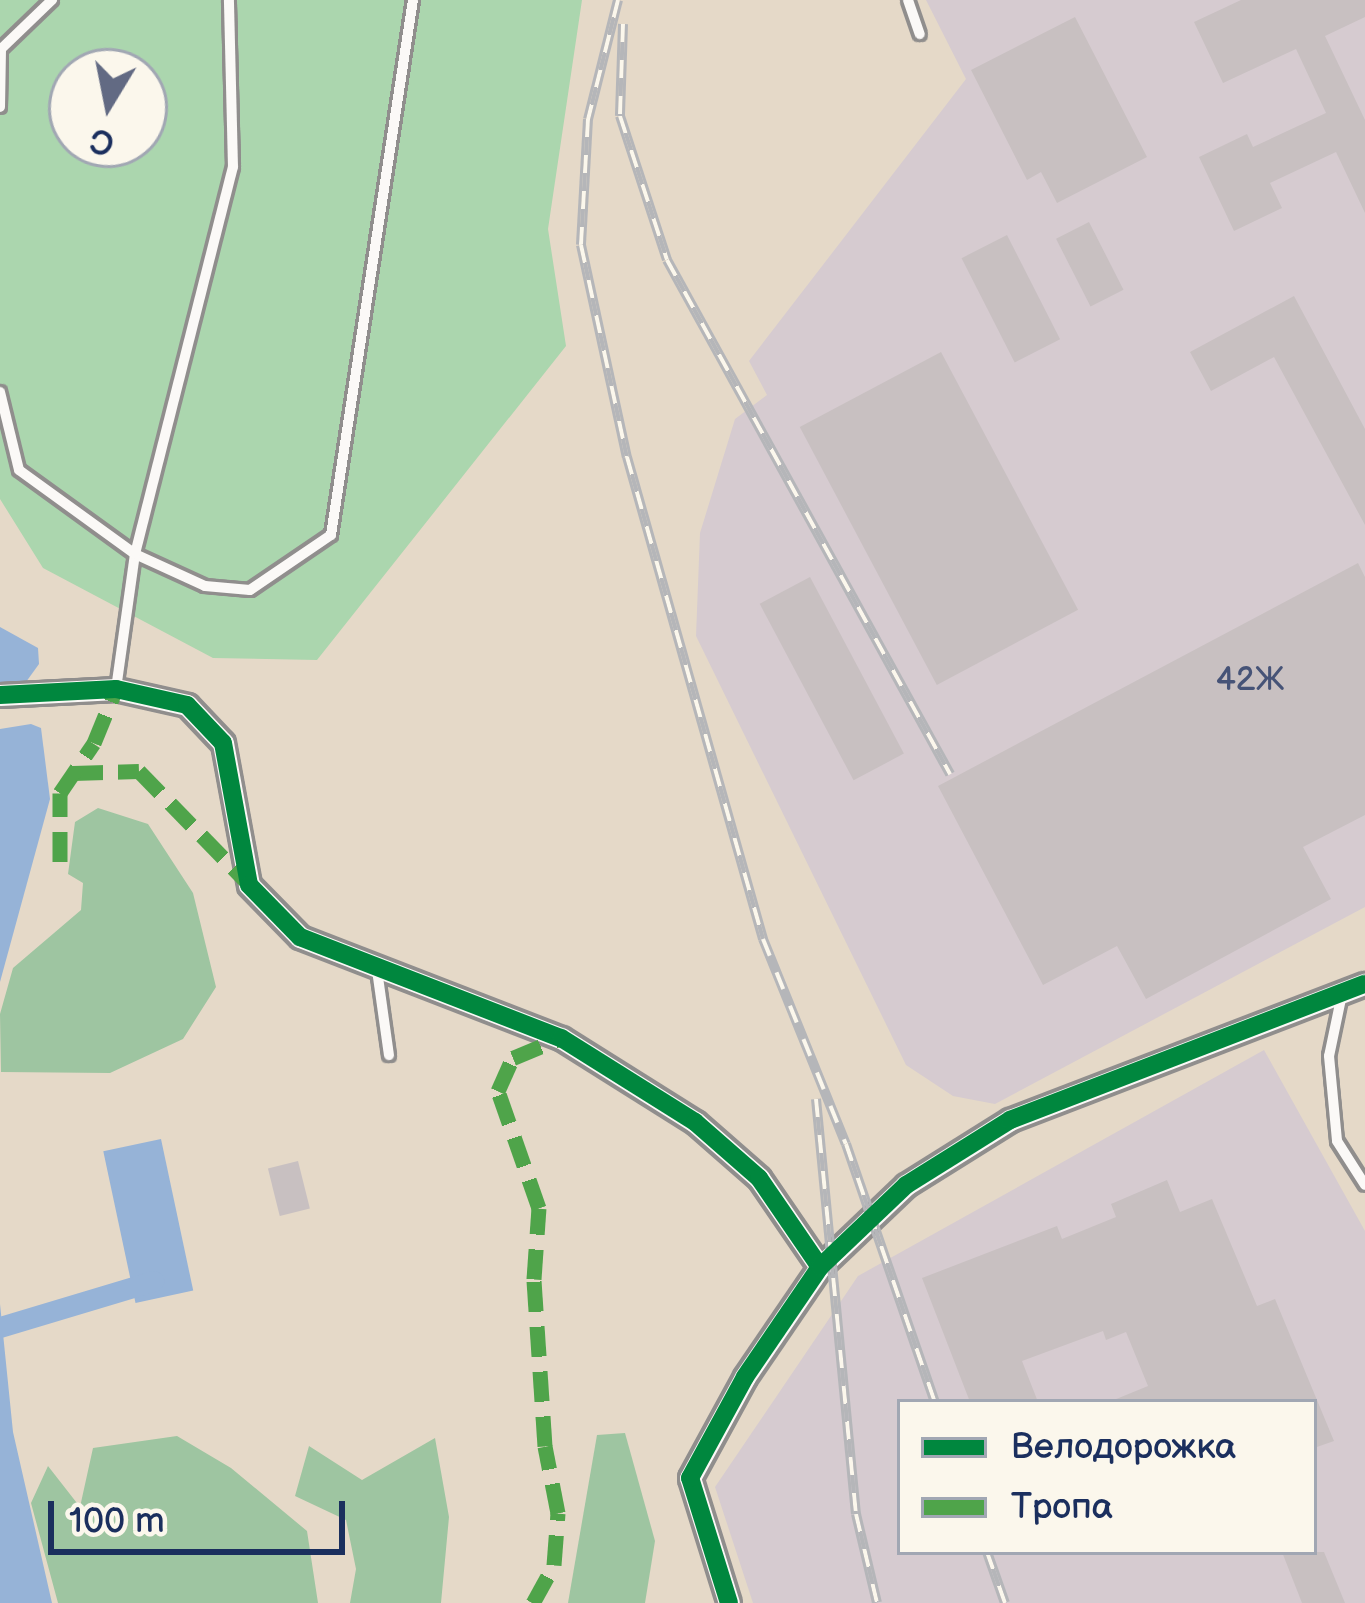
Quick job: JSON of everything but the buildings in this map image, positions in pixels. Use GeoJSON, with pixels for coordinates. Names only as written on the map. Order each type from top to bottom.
{"type":"FeatureCollection","features":[{"type":"Feature","properties":{"kind":"street"},"geometry":{"type":"LineString","coordinates":[[0,695],[116,688],[188,705],[223,743],[249,885],[301,937],[561,1038],[695,1122],[759,1178],[820,1267]]}},
{"type":"Feature","properties":{"kind":"street"},"geometry":{"type":"LineString","coordinates":[[729,1603],[690,1478],[745,1376],[820,1267],[906,1185],[1010,1120],[1365,984]]}},
{"type":"Feature","properties":{"kind":"lane"},"geometry":{"type":"LineString","coordinates":[[0,107],[1,49],[52,0]]}},
{"type":"Feature","properties":{"kind":"lane"},"geometry":{"type":"LineString","coordinates":[[116,688],[135,554],[233,166],[229,0]]}},
{"type":"Feature","properties":{"kind":"lane"},"geometry":{"type":"LineString","coordinates":[[0,392],[19,470],[135,554],[206,586],[250,590],[331,535],[413,0]]}},
{"type":"Feature","properties":{"kind":"lane"},"geometry":{"type":"LineString","coordinates":[[908,0],[920,34]]}},
{"type":"Feature","properties":{"kind":"lane"},"geometry":{"type":"LineString","coordinates":[[377,970],[389,1054]]}},
{"type":"Feature","properties":{"kind":"lane"},"geometry":{"type":"LineString","coordinates":[[1342,992],[1329,1056],[1337,1141],[1365,1185]]}},
{"type":"Feature","properties":{"kind":"shaded area"},"geometry":{"type":"Polygon","coordinates":[[[926,0],[1365,0],[1365,907],[995,1104],[953,1096],[906,1065],[696,636],[700,533],[735,419],[767,395],[749,361],[966,79],[926,0]]]}},
{"type":"Feature","properties":{"kind":"shaded area"},"geometry":{"type":"Polygon","coordinates":[[[1264,1050],[1365,1231],[1365,1603],[753,1603],[715,1487],[858,1276],[1264,1050]]]}},
{"type":"Feature","properties":{"kind":"green space"},"geometry":{"type":"Polygon","coordinates":[[[0,0],[582,0],[548,229],[566,346],[317,660],[213,658],[43,568],[0,499],[0,0]]]}},
{"type":"Feature","properties":{"kind":"green space"},"geometry":{"type":"Polygon","coordinates":[[[98,808],[148,824],[193,893],[216,987],[183,1039],[110,1073],[1,1072],[0,1014],[13,968],[81,910],[83,883],[68,874],[75,822],[98,808]]]}},
{"type":"Feature","properties":{"kind":"green space"},"geometry":{"type":"Polygon","coordinates":[[[625,1433],[655,1541],[645,1603],[568,1603],[597,1435],[625,1433]]]}},
{"type":"Feature","properties":{"kind":"green space"},"geometry":{"type":"Polygon","coordinates":[[[177,1436],[231,1468],[307,1531],[318,1603],[58,1603],[31,1503],[48,1466],[80,1507],[93,1448],[177,1436]]]}},
{"type":"Feature","properties":{"kind":"green space"},"geometry":{"type":"Polygon","coordinates":[[[435,1438],[449,1517],[441,1603],[350,1603],[356,1569],[346,1520],[295,1496],[309,1446],[362,1480],[435,1438]]]}},
{"type":"Feature","properties":{"kind":"water"},"geometry":{"type":"Polygon","coordinates":[[[0,627],[38,648],[39,664],[26,682],[0,684],[0,627]]]}},
{"type":"Feature","properties":{"kind":"water"},"geometry":{"type":"Polygon","coordinates":[[[31,724],[41,728],[50,799],[0,982],[0,729],[31,724]]]}},
{"type":"Feature","properties":{"kind":"water"},"geometry":{"type":"Polygon","coordinates":[[[161,1139],[193,1291],[136,1303],[103,1151],[161,1139]]]}},
{"type":"Feature","properties":{"kind":"water"},"geometry":{"type":"Polygon","coordinates":[[[0,1304],[13,1432],[52,1603],[0,1603],[0,1304]]]}},
{"type":"Feature","properties":{"kind":"waterway"},"geometry":{"type":"LineString","coordinates":[[0,1327],[153,1281]]}},
{"type":"Feature","properties":{"kind":"railway"},"geometry":{"type":"LineString","coordinates":[[618,0],[588,119],[581,245],[627,457],[763,939],[846,1144],[934,1399]]}},
{"type":"Feature","properties":{"kind":"railway"},"geometry":{"type":"LineString","coordinates":[[623,24],[620,116],[667,260],[950,774]]}},
{"type":"Feature","properties":{"kind":"railway"},"geometry":{"type":"LineString","coordinates":[[816,1099],[856,1514],[877,1603]]}},
{"type":"Feature","properties":{"kind":"railway"},"geometry":{"type":"LineString","coordinates":[[988,1555],[1005,1603]]}},
{"type":"Feature","properties":{"kind":"marked path"},"geometry":{"type":"LineString","coordinates":[[60,862],[60,793],[94,743],[116,689]]}},
{"type":"Feature","properties":{"kind":"marked path"},"geometry":{"type":"LineString","coordinates":[[73,773],[139,771],[245,880]]}},
{"type":"Feature","properties":{"kind":"marked path"},"geometry":{"type":"LineString","coordinates":[[533,1603],[554,1565],[558,1513],[545,1446],[534,1279],[539,1208],[498,1091],[513,1058],[561,1038]]}},
{"type":"Feature","properties":{"kind":"cycle path"},"geometry":{"type":"LineString","coordinates":[[0,695],[116,689],[187,705],[223,743],[249,885],[300,937],[561,1038],[695,1122],[759,1178],[820,1267]]}},
{"type":"Feature","properties":{"kind":"cycle path"},"geometry":{"type":"LineString","coordinates":[[729,1603],[690,1478],[745,1377],[820,1267],[906,1185],[1010,1120],[1365,984]]}}]}
